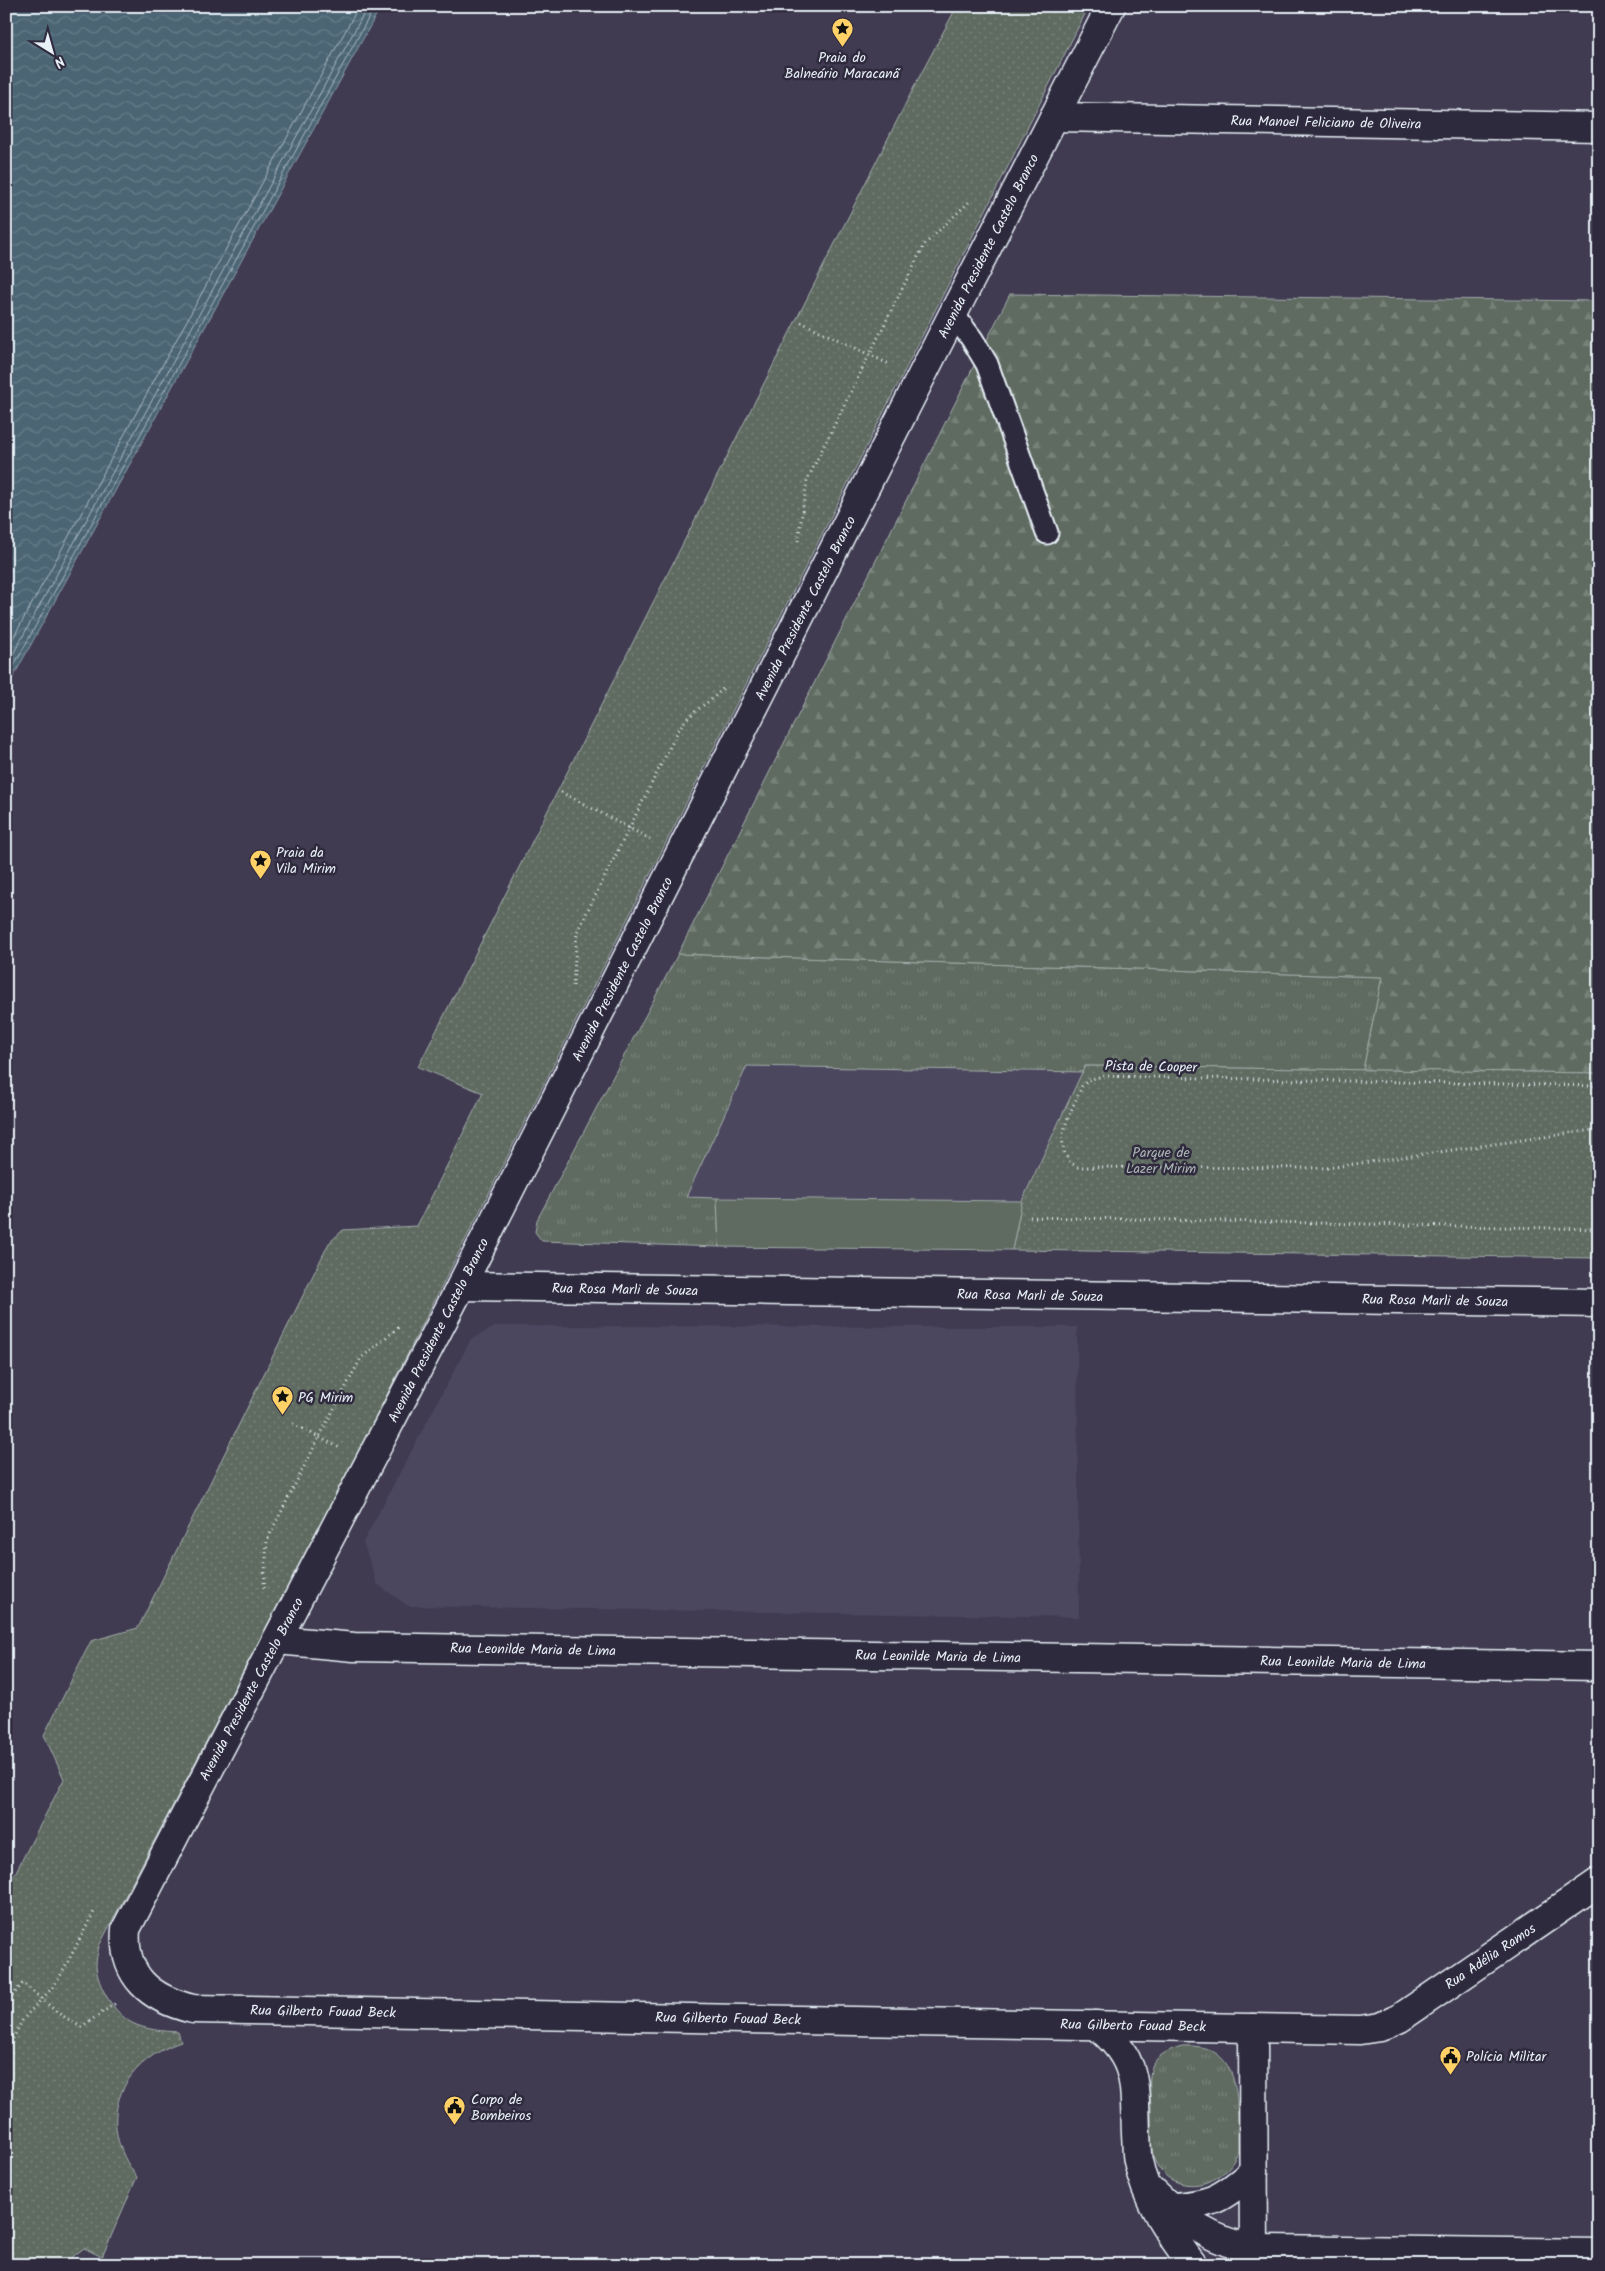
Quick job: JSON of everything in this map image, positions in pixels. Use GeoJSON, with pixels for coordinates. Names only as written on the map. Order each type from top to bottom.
{"type":"FeatureCollection","features":[{"type":"Feature","properties":{"kind":"street","name":"Avenida Presidente Castelo Branco"},"geometry":{"type":"LineString","coordinates":[[126,1929],[370,1462],[921,380],[952,314],[1111,6]]}},
{"type":"Feature","properties":{"kind":"street","name":"Rua Manoel Feliciano de Oliveira"},"geometry":{"type":"LineString","coordinates":[[1054,117],[1599,127]]}},
{"type":"Feature","properties":{"kind":"street","name":"Rua Rosa Marli de Souza"},"geometry":{"type":"LineString","coordinates":[[460,1286],[1599,1303]]}},
{"type":"Feature","properties":{"kind":"street","name":"Rua Leonilde Maria de Lima"},"geometry":{"type":"LineString","coordinates":[[277,1640],[354,1647],[1599,1666]]}},
{"type":"Feature","properties":{"kind":"street","name":"Rua Adélia Ramos"},"geometry":{"type":"LineString","coordinates":[[1380,2027],[1400,2018],[1599,1882]]}},
{"type":"Feature","properties":{"kind":"street","name":"Rua Gilberto Fouad Beck"},"geometry":{"type":"LineString","coordinates":[[126,1929],[124,1946],[131,1967],[143,1984],[154,1995],[172,2004],[193,2009],[1360,2030],[1380,2027]]}},
{"type":"Feature","properties":{"kind":"street"},"geometry":{"type":"LineString","coordinates":[[1096,2025],[1118,2045],[1134,2075]]}},
{"type":"Feature","properties":{"kind":"street"},"geometry":{"type":"LineString","coordinates":[[1166,2026],[1144,2047],[1137,2060],[1134,2075],[1137,2159],[1142,2179],[1153,2206],[1194,2265]]}},
{"type":"Feature","properties":{"kind":"street"},"geometry":{"type":"LineString","coordinates":[[1252,2028],[1254,2257]]}},
{"type":"Feature","properties":{"kind":"street"},"geometry":{"type":"LineString","coordinates":[[1170,2208],[1210,2203],[1225,2195],[1254,2170]]}},
{"type":"Feature","properties":{"kind":"street"},"geometry":{"type":"LineString","coordinates":[[1142,2179],[1170,2208],[1201,2232],[1254,2257],[1500,2258],[1599,2253]]}},
{"type":"Feature","properties":{"kind":"lane"},"geometry":{"type":"LineString","coordinates":[[952,314],[972,339],[986,364],[1047,533]]}},
{"type":"Feature","properties":{"kind":"path"},"geometry":{"type":"LineString","coordinates":[[796,544],[807,480],[924,245],[966,207],[972,199]]}},
{"type":"Feature","properties":{"kind":"path"},"geometry":{"type":"LineString","coordinates":[[801,322],[921,380]]}},
{"type":"Feature","properties":{"kind":"path"},"geometry":{"type":"LineString","coordinates":[[570,996],[574,979],[578,932],[629,828],[683,722],[714,698],[729,678]]}},
{"type":"Feature","properties":{"kind":"path"},"geometry":{"type":"LineString","coordinates":[[561,792],[680,854]]}},
{"type":"Feature","properties":{"kind":"path","name":"Pista de Cooper"},"geometry":{"type":"LineString","coordinates":[[1599,1086],[1095,1077],[1082,1086],[1061,1143],[1066,1158],[1077,1167],[1327,1168],[1599,1129]]}},
{"type":"Feature","properties":{"kind":"path"},"geometry":{"type":"LineString","coordinates":[[1030,1218],[1599,1229]]}},
{"type":"Feature","properties":{"kind":"path"},"geometry":{"type":"LineString","coordinates":[[263,1591],[267,1540],[319,1437],[361,1358],[404,1322]]}},
{"type":"Feature","properties":{"kind":"path"},"geometry":{"type":"LineString","coordinates":[[293,1424],[370,1462]]}},
{"type":"Feature","properties":{"kind":"path"},"geometry":{"type":"LineString","coordinates":[[6,2052],[22,2019],[62,1973],[98,1904]]}},
{"type":"Feature","properties":{"kind":"path"},"geometry":{"type":"LineString","coordinates":[[6,2004],[23,1983],[41,1999],[81,2028],[143,1984]]}},
{"type":"Feature","properties":{"kind":"shaded area"},"geometry":{"type":"Polygon","coordinates":[[[746,1066],[1083,1072],[1022,1201],[686,1197],[746,1066]]]}},
{"type":"Feature","properties":{"kind":"shaded area"},"geometry":{"type":"Polygon","coordinates":[[[497,1326],[1077,1327],[1079,1617],[408,1606],[377,1584],[363,1542],[471,1339],[497,1326]]]}},
{"type":"Feature","properties":{"kind":"green space"},"geometry":{"type":"Polygon","coordinates":[[[957,6],[1089,6],[356,1456],[99,1946],[96,1963],[97,1973],[103,1990],[113,2006],[125,2018],[137,2025],[155,2030],[178,2032],[181,2042],[159,2052],[142,2064],[128,2080],[120,2097],[116,2116],[117,2136],[124,2157],[137,2177],[102,2257],[84,2248],[62,2265],[6,2265],[6,1891],[64,1779],[44,1735],[91,1641],[138,1628],[329,1243],[343,1230],[417,1226],[483,1093],[418,1067],[913,89],[957,6]]]}},
{"type":"Feature","properties":{"kind":"green space"},"geometry":{"type":"Polygon","coordinates":[[[1010,294],[1599,301],[1599,1073],[1363,1070],[1382,977],[678,954],[1010,294]]]}},
{"type":"Feature","properties":{"kind":"green space"},"geometry":{"type":"Polygon","coordinates":[[[678,954],[1382,977],[1363,1070],[1085,1066],[1083,1072],[747,1066],[686,1197],[717,1198],[719,1247],[542,1241],[535,1232],[537,1220],[678,954]]]}},
{"type":"Feature","properties":{"kind":"green space","name":"Parque de Lazer Mirim"},"geometry":{"type":"Polygon","coordinates":[[[1085,1066],[1599,1073],[1599,1258],[1012,1250],[1022,1201],[1085,1066]]]}},
{"type":"Feature","properties":{"kind":"green space"},"geometry":{"type":"Polygon","coordinates":[[[717,1198],[1022,1201],[1012,1250],[719,1247],[717,1198]]]}},
{"type":"Feature","properties":{"kind":"green space"},"geometry":{"type":"Polygon","coordinates":[[[1182,2046],[1203,2048],[1218,2055],[1228,2066],[1234,2080],[1237,2097],[1238,2151],[1236,2156],[1222,2174],[1207,2182],[1190,2185],[1174,2181],[1161,2171],[1153,2155],[1151,2138],[1151,2069],[1156,2060],[1162,2055],[1182,2046]]]}},
{"type":"Feature","properties":{"kind":"water"},"geometry":{"type":"Polygon","coordinates":[[[6,6],[381,6],[6,690],[6,6]]]}},
{"type":"Feature","properties":{"kind":"place","name":"Praia do Balneário Maracanã"},"geometry":{"type":"Point","coordinates":[842,48]}},
{"type":"Feature","properties":{"kind":"place","name":"Praia da Vila Mirim"},"geometry":{"type":"Point","coordinates":[260,879]}},
{"type":"Feature","properties":{"kind":"place","name":"PG Mirim"},"geometry":{"type":"Point","coordinates":[282,1416]}},
{"type":"Feature","properties":{"kind":"place","name":"Polícia Militar"},"geometry":{"type":"Point","coordinates":[1450,2075]}},
{"type":"Feature","properties":{"kind":"place","name":"Corpo de Bombeiros"},"geometry":{"type":"Point","coordinates":[455,2126]}}]}
